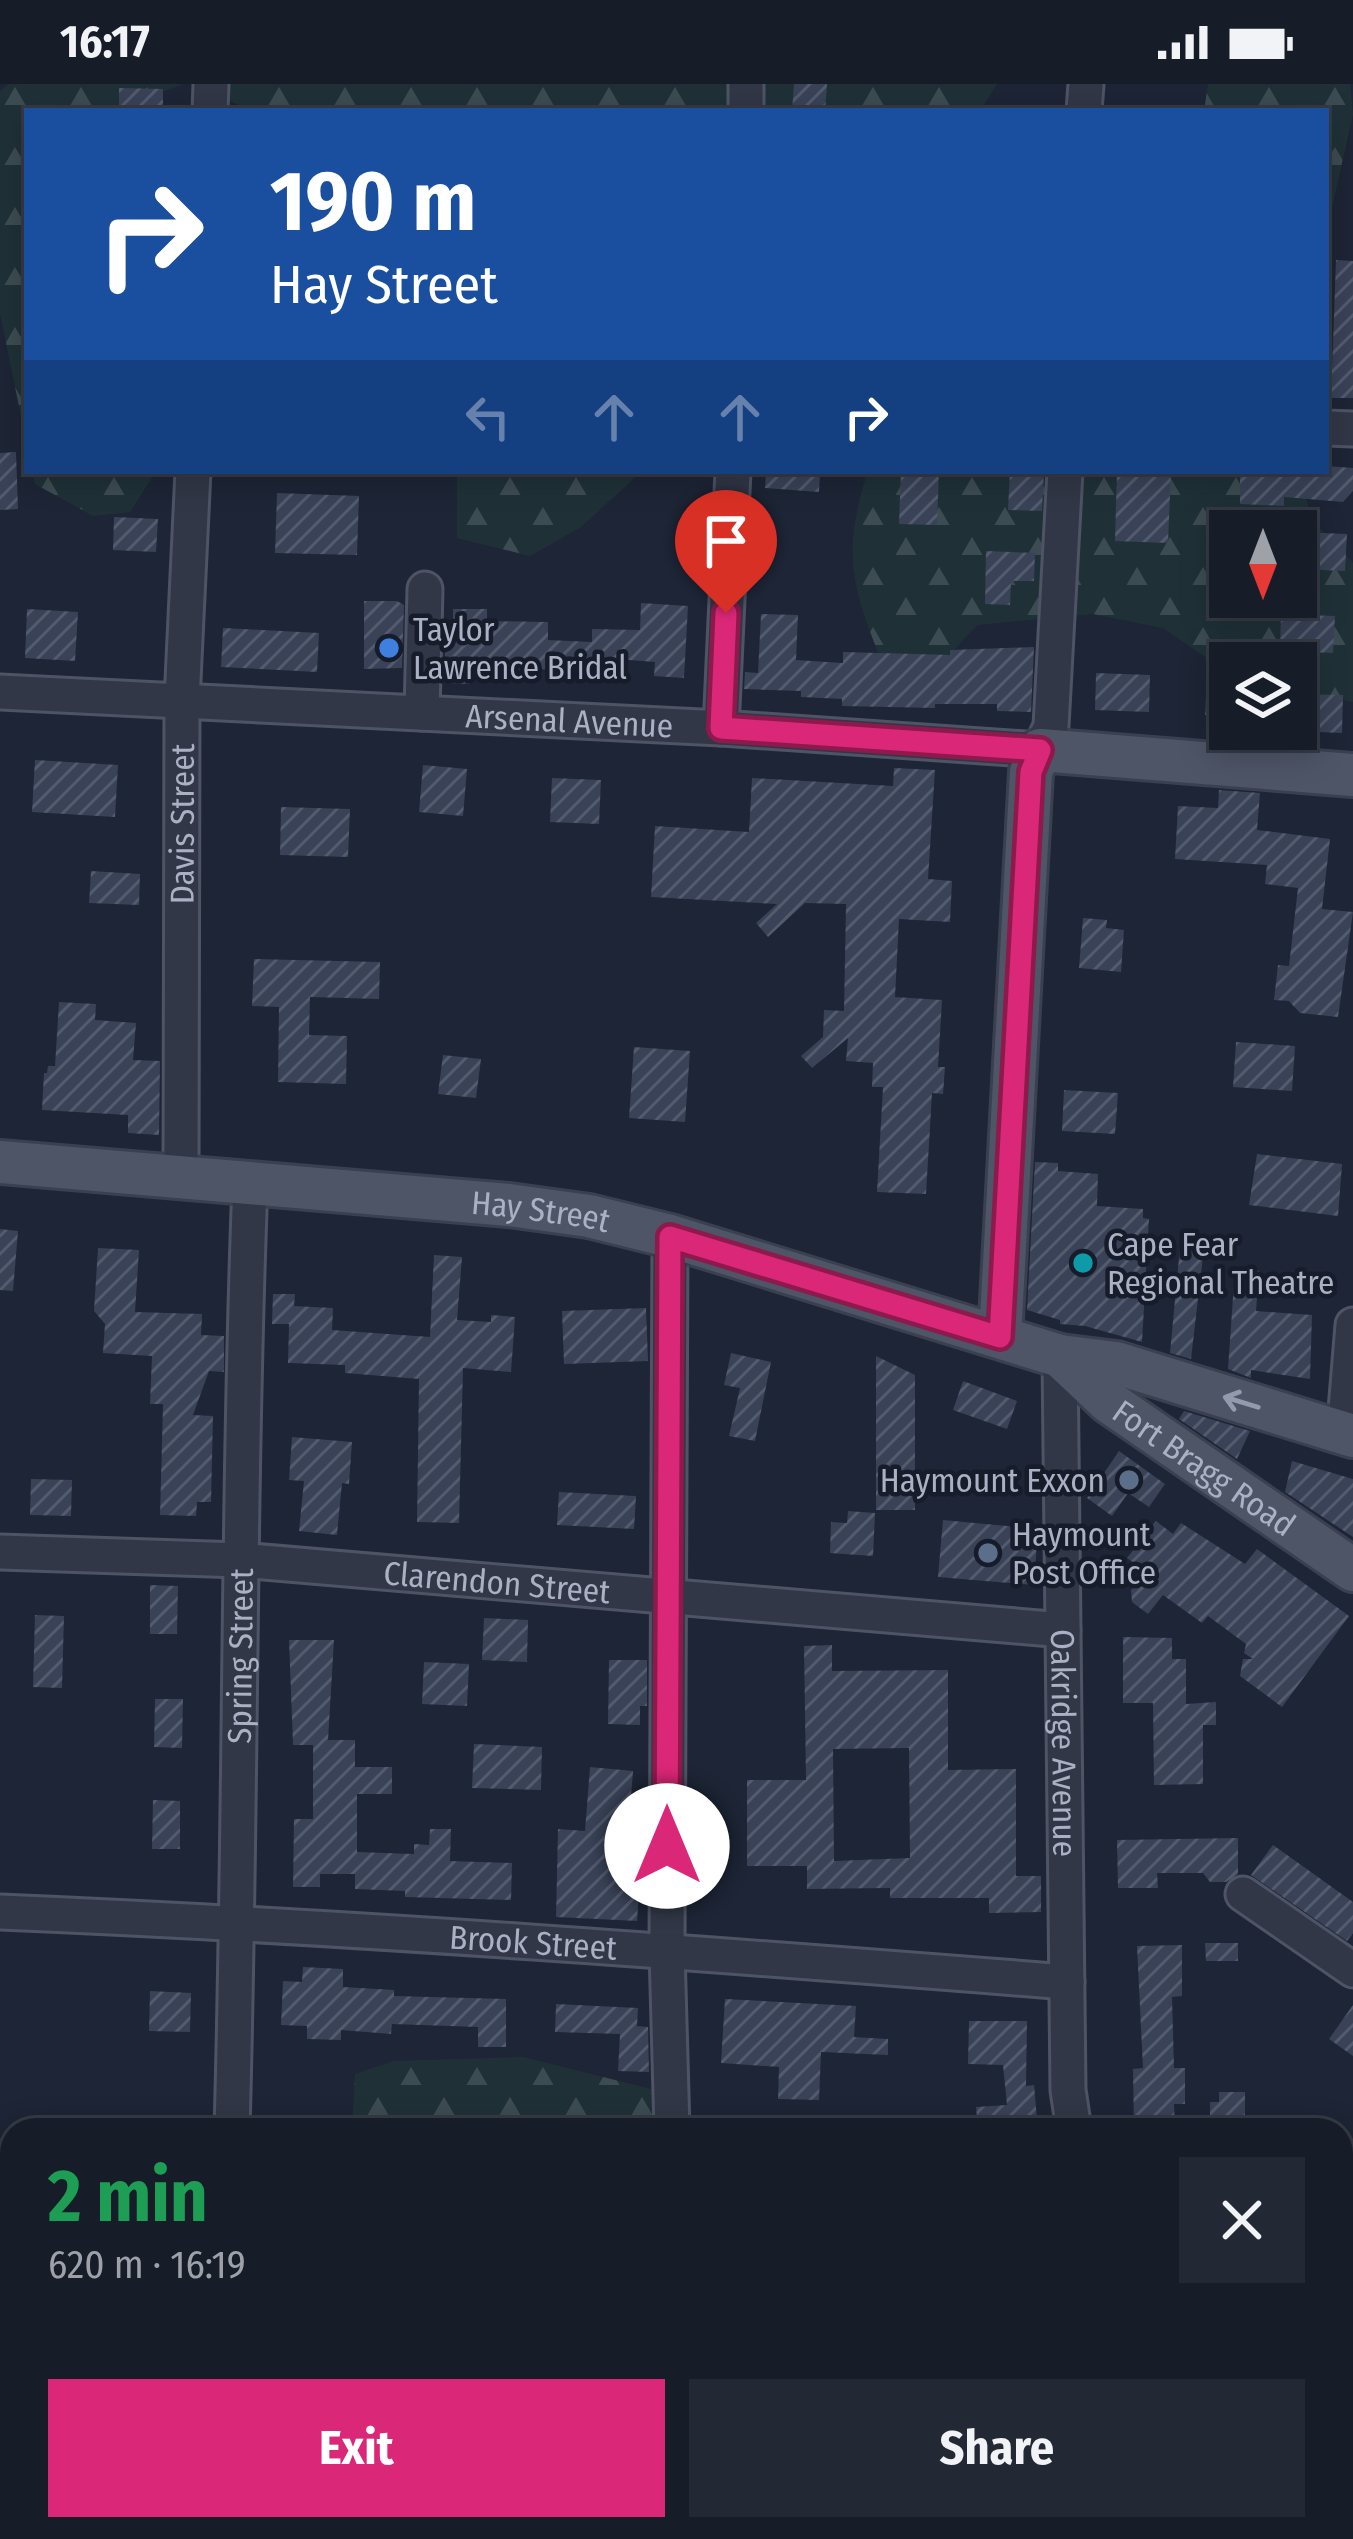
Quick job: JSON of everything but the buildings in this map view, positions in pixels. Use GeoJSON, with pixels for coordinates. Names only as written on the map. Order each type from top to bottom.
{"type":"FeatureCollection","features":[{"type":"Feature","properties":{"kind":"main road","name":"Arsenal Avenue"},"geometry":{"type":"LineString","coordinates":[[1040,750],[1353,775]]}},
{"type":"Feature","properties":{"kind":"main road"},"geometry":{"type":"LineString","coordinates":[[1000,1337],[1031,772],[1040,750]]}},
{"type":"Feature","properties":{"kind":"main road","name":"Hay Street"},"geometry":{"type":"LineString","coordinates":[[0,1162],[509,1204],[589,1216],[1060,1356],[1116,1363],[1349,1435]]}},
{"type":"Feature","properties":{"kind":"main road","name":"Fort Bragg Road"},"geometry":{"type":"LineString","coordinates":[[1060,1356],[1109,1402],[1353,1570]]}},
{"type":"Feature","properties":{"kind":"main road"},"geometry":{"type":"LineString","coordinates":[[1137,1421],[1156,1375]]}},
{"type":"Feature","properties":{"kind":"street","name":"Davis Street"},"geometry":{"type":"LineString","coordinates":[[181,1175],[182,701],[193,474]]}},
{"type":"Feature","properties":{"kind":"street"},"geometry":{"type":"LineString","coordinates":[[721,728],[733,474]]}},
{"type":"Feature","properties":{"kind":"street"},"geometry":{"type":"LineString","coordinates":[[1040,750],[1051,726],[1065,474]]}},
{"type":"Feature","properties":{"kind":"street"},"geometry":{"type":"LineString","coordinates":[[422,713],[425,589]]}},
{"type":"Feature","properties":{"kind":"street","name":"Arsenal Avenue"},"geometry":{"type":"LineString","coordinates":[[0,692],[721,728],[1040,750]]}},
{"type":"Feature","properties":{"kind":"street","name":"Spring Street"},"geometry":{"type":"LineString","coordinates":[[232,2118],[250,1183]]}},
{"type":"Feature","properties":{"kind":"street"},"geometry":{"type":"LineString","coordinates":[[670,1237],[667,1951],[672,2118]]}},
{"type":"Feature","properties":{"kind":"street"},"geometry":{"type":"LineString","coordinates":[[1349,1435],[1353,1324]]}},
{"type":"Feature","properties":{"kind":"street","name":"Oakridge Avenue"},"geometry":{"type":"LineString","coordinates":[[1060,1356],[1068,2090],[1072,2118]]}},
{"type":"Feature","properties":{"kind":"street","name":"Clarendon Street"},"geometry":{"type":"LineString","coordinates":[[0,1552],[240,1560],[1063,1630]]}},
{"type":"Feature","properties":{"kind":"street"},"geometry":{"type":"LineString","coordinates":[[1244,1894],[1353,1970]]}},
{"type":"Feature","properties":{"kind":"street","name":"Brook Street"},"geometry":{"type":"LineString","coordinates":[[0,1912],[238,1922],[1067,1982]]}},
{"type":"Feature","properties":{"kind":"green space"},"geometry":{"type":"Polygon","coordinates":[[[9,84],[184,84],[118,108],[24,108],[24,431],[0,313],[0,91],[9,84]]]}},
{"type":"Feature","properties":{"kind":"green space"},"geometry":{"type":"Polygon","coordinates":[[[196,84],[997,84],[982,108],[245,108],[196,84]]]}},
{"type":"Feature","properties":{"kind":"green space"},"geometry":{"type":"Polygon","coordinates":[[[1208,84],[1350,84],[1353,114],[1329,221],[1329,108],[1204,108],[1208,84]]]}},
{"type":"Feature","properties":{"kind":"green space"},"geometry":{"type":"Polygon","coordinates":[[[33,474],[154,474],[130,512],[93,516],[35,484],[33,474]]]}},
{"type":"Feature","properties":{"kind":"green space"},"geometry":{"type":"Polygon","coordinates":[[[457,474],[639,474],[581,527],[530,556],[457,538],[457,474]]]}},
{"type":"Feature","properties":{"kind":"green space"},"geometry":{"type":"Polygon","coordinates":[[[867,474],[1299,474],[1309,510],[1209,510],[1209,618],[1317,618],[1317,525],[1353,563],[1353,702],[1317,696],[1317,642],[1209,642],[1209,660],[1163,628],[1093,614],[977,625],[923,683],[883,665],[858,591],[853,548],[867,474]]]}},
{"type":"Feature","properties":{"kind":"green space"},"geometry":{"type":"Polygon","coordinates":[[[523,2057],[651,2089],[685,2103],[686,2118],[353,2118],[355,2074],[394,2061],[523,2057]]]}},
{"type":"Feature","properties":{"kind":"place","name":"Taylor Lawrence Bridal"},"geometry":{"type":"Point","coordinates":[389,648]}},
{"type":"Feature","properties":{"kind":"place","name":"Cape Fear Regional Theatre"},"geometry":{"type":"Point","coordinates":[1083,1263]}},
{"type":"Feature","properties":{"kind":"place","name":"Haymount Exxon"},"geometry":{"type":"Point","coordinates":[1129,1480]}},
{"type":"Feature","properties":{"kind":"place","name":"Haymount Post Office"},"geometry":{"type":"Point","coordinates":[988,1553]}},
{"type":"Feature","properties":{"kind":"route"},"geometry":{"type":"LineString","coordinates":[[667,1846],[670,1237],[1000,1337],[1031,772],[1040,750],[721,728],[726,613]]}}]}
